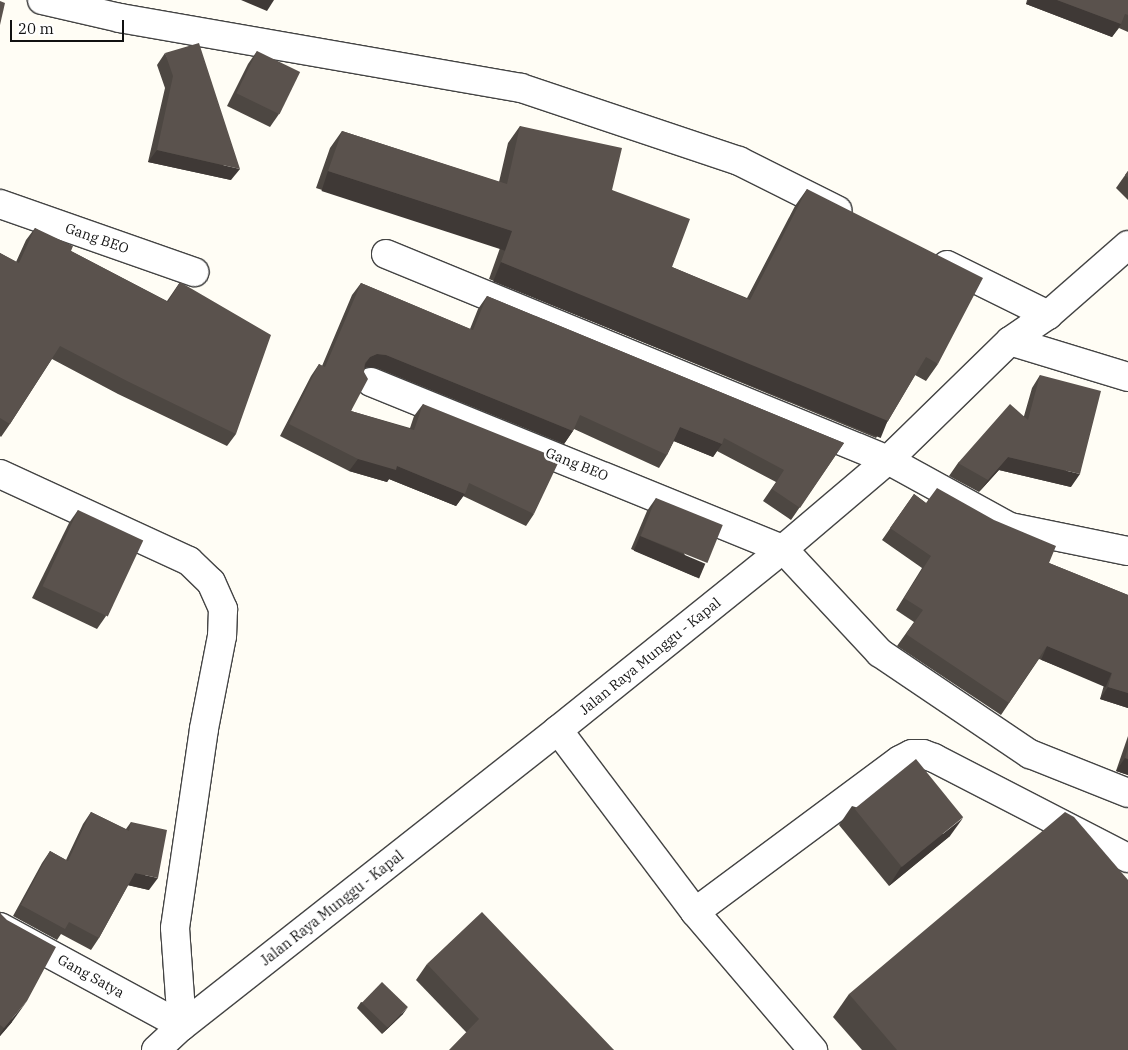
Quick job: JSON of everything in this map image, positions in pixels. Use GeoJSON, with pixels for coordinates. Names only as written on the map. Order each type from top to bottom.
{"type":"FeatureCollection","features":[{"type":"Feature","properties":{"kind":"street"},"geometry":{"type":"LineString","coordinates":[[42,0],[120,18],[521,88],[739,161],[863,223]]}},
{"type":"Feature","properties":{"kind":"street","name":"Gang BEO"},"geometry":{"type":"LineString","coordinates":[[0,204],[194,272]]}},
{"type":"Feature","properties":{"kind":"street","name":"Jalan Raya Munggu - Kapal"},"geometry":{"type":"LineString","coordinates":[[156,1050],[182,1026],[558,730],[783,549],[888,460],[1010,341],[1048,316],[1128,245]]}},
{"type":"Feature","properties":{"kind":"street"},"geometry":{"type":"LineString","coordinates":[[386,254],[888,460],[1010,527],[1128,551]]}},
{"type":"Feature","properties":{"kind":"street"},"geometry":{"type":"LineString","coordinates":[[925,254],[1048,316]]}},
{"type":"Feature","properties":{"kind":"street"},"geometry":{"type":"LineString","coordinates":[[1010,341],[1128,377]]}},
{"type":"Feature","properties":{"kind":"street","name":"Gang BEO"},"geometry":{"type":"LineString","coordinates":[[371,382],[783,549]]}},
{"type":"Feature","properties":{"kind":"street"},"geometry":{"type":"LineString","coordinates":[[0,474],[189,561],[211,582],[222,609],[222,636],[204,729],[175,928],[182,1026]]}},
{"type":"Feature","properties":{"kind":"street"},"geometry":{"type":"LineString","coordinates":[[783,549],[880,653],[1030,754],[1128,793]]}},
{"type":"Feature","properties":{"kind":"street"},"geometry":{"type":"LineString","coordinates":[[558,730],[696,912],[812,1050]]}},
{"type":"Feature","properties":{"kind":"street"},"geometry":{"type":"LineString","coordinates":[[696,912],[900,760],[912,754],[923,754],[934,758],[1128,858]]}},
{"type":"Feature","properties":{"kind":"street","name":"Gang Satya"},"geometry":{"type":"LineString","coordinates":[[0,927],[182,1026]]}},
{"type":"Feature","properties":{"kind":"building"},"geometry":{"type":"Polygon","coordinates":[[[1057,0],[1128,0],[1128,15],[1125,14],[1121,24],[1057,0]]]}},
{"type":"Feature","properties":{"kind":"building"},"geometry":{"type":"Polygon","coordinates":[[[0,1],[5,3],[0,25],[0,1]]]}},
{"type":"Feature","properties":{"kind":"building"},"geometry":{"type":"Polygon","coordinates":[[[199,43],[240,169],[157,150],[173,76],[165,53],[199,43]]]}},
{"type":"Feature","properties":{"kind":"building"},"geometry":{"type":"Polygon","coordinates":[[[257,51],[300,72],[280,114],[236,93],[257,51]]]}},
{"type":"Feature","properties":{"kind":"building"},"geometry":{"type":"Polygon","coordinates":[[[520,126],[622,148],[612,190],[690,219],[672,267],[750,300],[807,189],[983,278],[938,364],[926,357],[888,421],[501,262],[512,231],[328,171],[342,131],[507,184],[520,126]]]}},
{"type":"Feature","properties":{"kind":"building"},"geometry":{"type":"Polygon","coordinates":[[[35,228],[73,246],[71,251],[168,302],[180,282],[271,335],[236,434],[60,346],[10,424],[0,418],[0,253],[19,263],[35,228]]]}},
{"type":"Feature","properties":{"kind":"building"},"geometry":{"type":"Polygon","coordinates":[[[361,283],[473,330],[487,296],[844,443],[800,508],[772,489],[784,470],[724,438],[722,444],[680,427],[667,455],[580,415],[573,431],[386,355],[377,354],[370,357],[365,363],[364,372],[368,379],[351,411],[414,430],[423,404],[560,459],[534,514],[469,483],[465,494],[397,466],[396,470],[358,459],[289,424],[319,364],[325,367],[361,283]]]}},
{"type":"Feature","properties":{"kind":"building"},"geometry":{"type":"Polygon","coordinates":[[[1040,375],[1101,391],[1080,474],[1008,457],[988,480],[958,463],[1010,404],[1028,420],[1040,375]]]}},
{"type":"Feature","properties":{"kind":"building"},"geometry":{"type":"Polygon","coordinates":[[[937,488],[994,520],[1056,546],[1049,563],[1128,595],[1128,693],[1108,687],[1112,673],[1047,646],[1009,703],[906,634],[923,610],[904,598],[931,556],[890,528],[914,494],[926,503],[937,488]]]}},
{"type":"Feature","properties":{"kind":"building"},"geometry":{"type":"Polygon","coordinates":[[[656,498],[723,525],[707,563],[641,536],[656,498]]]}},
{"type":"Feature","properties":{"kind":"building"},"geometry":{"type":"Polygon","coordinates":[[[78,510],[143,540],[108,617],[43,586],[78,510]]]}},
{"type":"Feature","properties":{"kind":"building"},"geometry":{"type":"Polygon","coordinates":[[[1128,748],[1128,759],[1125,758],[1128,748]]]}},
{"type":"Feature","properties":{"kind":"building"},"geometry":{"type":"Polygon","coordinates":[[[916,759],[963,817],[902,867],[855,809],[916,759]]]}},
{"type":"Feature","properties":{"kind":"building"},"geometry":{"type":"Polygon","coordinates":[[[91,812],[129,831],[131,822],[167,830],[158,878],[135,873],[99,938],[69,922],[65,929],[21,905],[50,851],[68,861],[91,812]]]}},
{"type":"Feature","properties":{"kind":"building"},"geometry":{"type":"Polygon","coordinates":[[[1065,812],[1074,817],[1128,880],[1128,1050],[897,1050],[849,994],[1065,812]]]}},
{"type":"Feature","properties":{"kind":"building"},"geometry":{"type":"Polygon","coordinates":[[[0,911],[7,920],[56,947],[27,1001],[4,1028],[0,1025],[0,911]]]}},
{"type":"Feature","properties":{"kind":"building"},"geometry":{"type":"Polygon","coordinates":[[[482,912],[614,1050],[449,1050],[479,1019],[427,964],[482,912]]]}},
{"type":"Feature","properties":{"kind":"building"},"geometry":{"type":"Polygon","coordinates":[[[382,982],[408,1007],[388,1028],[362,1003],[382,982]]]}}]}
